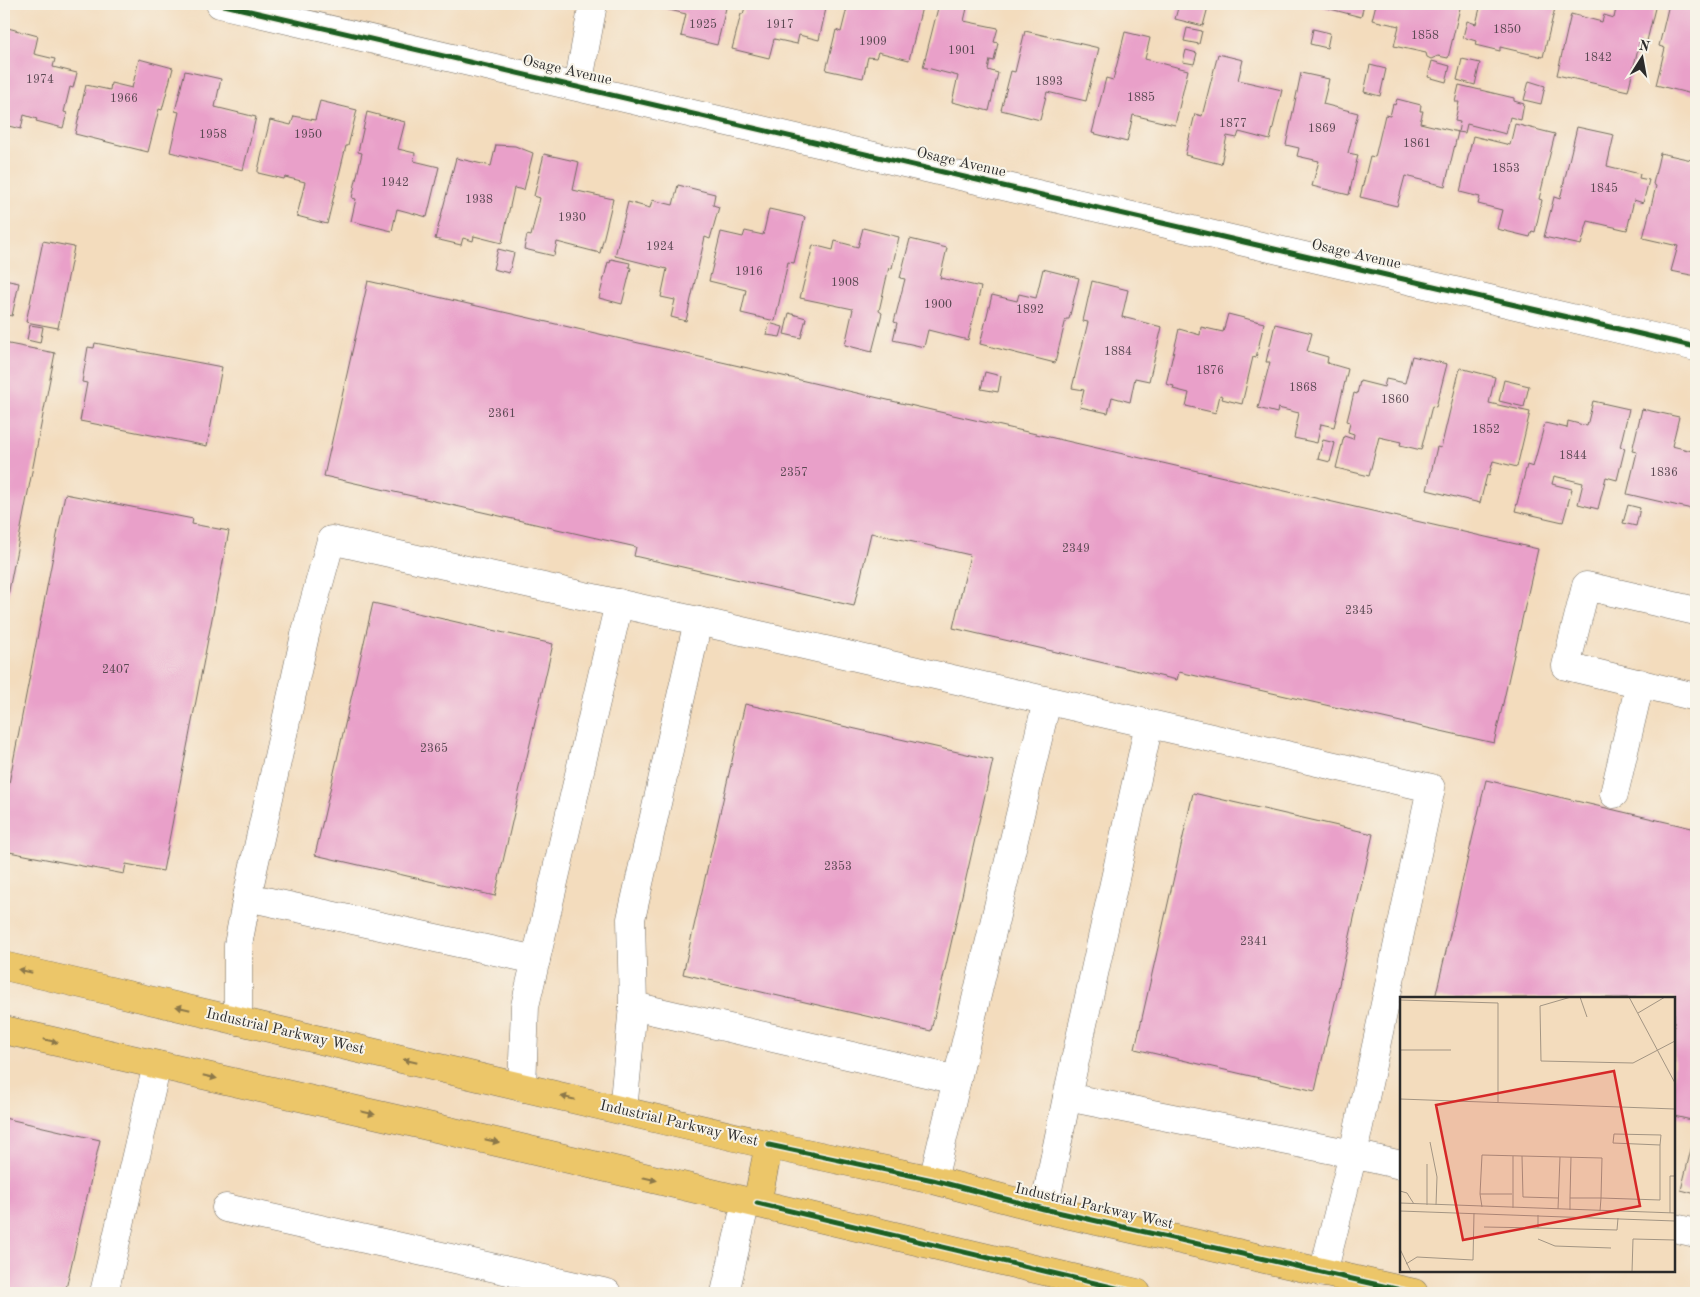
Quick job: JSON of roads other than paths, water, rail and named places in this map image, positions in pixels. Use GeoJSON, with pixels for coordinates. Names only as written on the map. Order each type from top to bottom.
{"type":"FeatureCollection","features":[{"type":"Feature","properties":{"kind":"main road","name":"Industrial Parkway West"},"geometry":{"type":"LineString","coordinates":[[4,966],[769,1146],[933,1180],[1044,1209],[1414,1293]]}},
{"type":"Feature","properties":{"kind":"main road"},"geometry":{"type":"LineString","coordinates":[[4,1030],[445,1130],[1137,1293]]}},
{"type":"Feature","properties":{"kind":"main road"},"geometry":{"type":"LineString","coordinates":[[751,1202],[769,1146]]}},
{"type":"Feature","properties":{"kind":"street","name":"Osage Avenue"},"geometry":{"type":"LineString","coordinates":[[220,4],[1696,347]]}},
{"type":"Feature","properties":{"kind":"street"},"geometry":{"type":"LineString","coordinates":[[578,86],[593,4]]}},
{"type":"Feature","properties":{"kind":"street"},"geometry":{"type":"LineString","coordinates":[[238,1021],[238,945],[247,897],[305,635],[331,540],[619,603],[1431,788],[1353,1154],[1323,1273]]}},
{"type":"Feature","properties":{"kind":"street"},"geometry":{"type":"LineString","coordinates":[[1696,611],[1586,586],[1566,666],[1696,697]]}},
{"type":"Feature","properties":{"kind":"street"},"geometry":{"type":"LineString","coordinates":[[522,1088],[525,1006],[619,603]]}},
{"type":"Feature","properties":{"kind":"street"},"geometry":{"type":"LineString","coordinates":[[623,1111],[633,1006],[631,919],[698,621]]}},
{"type":"Feature","properties":{"kind":"street"},"geometry":{"type":"LineString","coordinates":[[1614,794],[1640,684]]}},
{"type":"Feature","properties":{"kind":"street"},"geometry":{"type":"LineString","coordinates":[[933,1180],[1047,701]]}},
{"type":"Feature","properties":{"kind":"street"},"geometry":{"type":"LineString","coordinates":[[1044,1209],[1148,724]]}},
{"type":"Feature","properties":{"kind":"street"},"geometry":{"type":"LineString","coordinates":[[247,897],[536,960]]}},
{"type":"Feature","properties":{"kind":"street"},"geometry":{"type":"LineString","coordinates":[[633,1006],[957,1080]]}},
{"type":"Feature","properties":{"kind":"street"},"geometry":{"type":"LineString","coordinates":[[104,1293],[157,1065]]}},
{"type":"Feature","properties":{"kind":"street"},"geometry":{"type":"LineString","coordinates":[[1067,1097],[1353,1154],[1400,1166]]}},
{"type":"Feature","properties":{"kind":"street"},"geometry":{"type":"LineString","coordinates":[[725,1293],[751,1202]]}},
{"type":"Feature","properties":{"kind":"street"},"geometry":{"type":"LineString","coordinates":[[226,1208],[607,1293]]}},
{"type":"Feature","properties":{"kind":"street"},"geometry":{"type":"LineString","coordinates":[[1675,1228],[1696,1233]]}}]}
